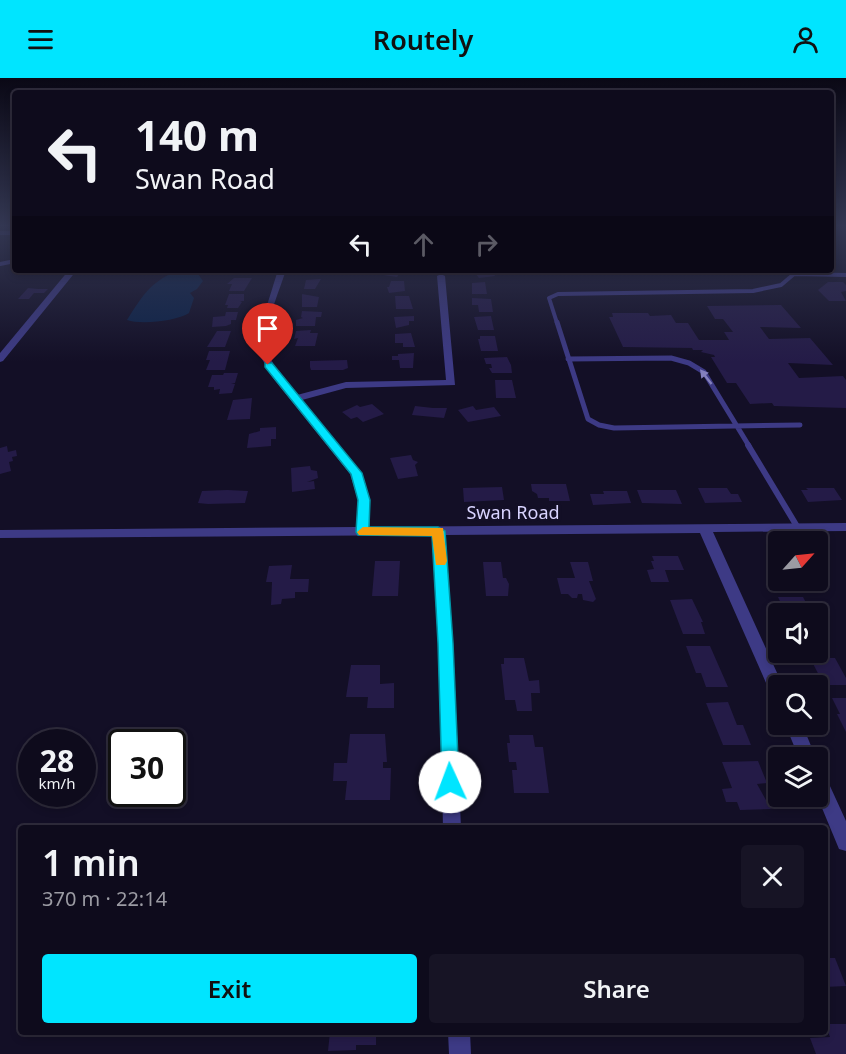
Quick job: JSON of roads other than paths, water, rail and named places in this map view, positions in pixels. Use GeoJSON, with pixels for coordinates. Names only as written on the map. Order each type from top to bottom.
{"type":"FeatureCollection","features":[{"type":"Feature","properties":{"kind":"street"},"geometry":{"type":"LineString","coordinates":[[0,359],[71,273]]}},
{"type":"Feature","properties":{"kind":"street"},"geometry":{"type":"LineString","coordinates":[[281,273],[263,331],[262,343],[268,365],[356,473],[364,500],[363,532]]}},
{"type":"Feature","properties":{"kind":"street"},"geometry":{"type":"LineString","coordinates":[[295,399],[346,385],[451,383],[441,276]]}},
{"type":"Feature","properties":{"kind":"street","name":"Swan Road"},"geometry":{"type":"LineString","coordinates":[[0,534],[846,527]]}},
{"type":"Feature","properties":{"kind":"street"},"geometry":{"type":"LineString","coordinates":[[705,529],[770,675]]}},
{"type":"Feature","properties":{"kind":"street"},"geometry":{"type":"LineString","coordinates":[[438,531],[446,643],[452,825]]}},
{"type":"Feature","properties":{"kind":"street"},"geometry":{"type":"LineString","coordinates":[[828,801],[846,842]]}},
{"type":"Feature","properties":{"kind":"street"},"geometry":{"type":"LineString","coordinates":[[459,1035],[460,1054]]}},
{"type":"Feature","properties":{"kind":"lane"},"geometry":{"type":"LineString","coordinates":[[791,273],[782,285],[753,291],[552,295],[549,297],[588,419],[598,425],[614,428],[800,425]]}},
{"type":"Feature","properties":{"kind":"lane"},"geometry":{"type":"LineString","coordinates":[[810,273],[846,275]]}},
{"type":"Feature","properties":{"kind":"lane"},"geometry":{"type":"LineString","coordinates":[[568,359],[671,358],[689,363],[704,372],[798,528]]}},
{"type":"Feature","properties":{"kind":"water"},"geometry":{"type":"Polygon","coordinates":[[[173,273],[194,273],[198,274],[203,281],[197,289],[190,293],[194,298],[189,313],[159,321],[127,320],[142,298],[166,276],[173,273]]]}}]}
